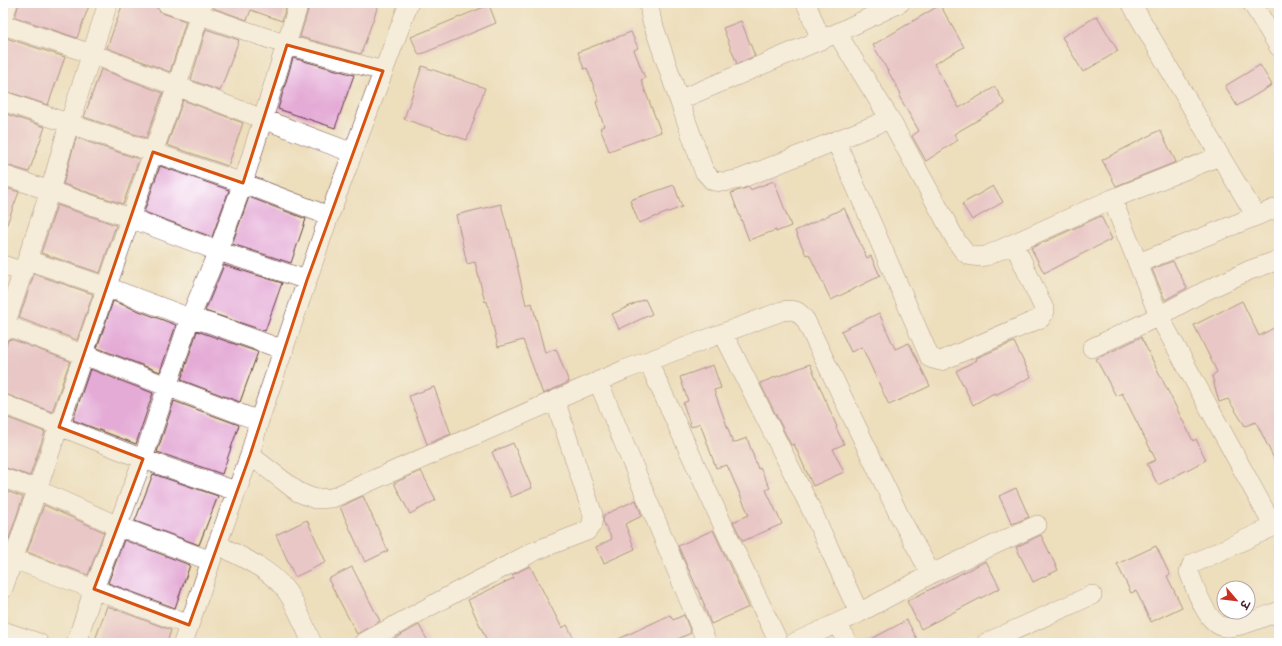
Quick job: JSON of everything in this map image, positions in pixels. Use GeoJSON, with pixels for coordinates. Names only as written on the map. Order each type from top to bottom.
{"type":"FeatureCollection","features":[{"type":"Feature","properties":{"kind":"street"},"geometry":{"type":"LineString","coordinates":[[3,17],[8,3]]}},
{"type":"Feature","properties":{"kind":"street"},"geometry":{"type":"LineString","coordinates":[[108,3],[69,124],[50,191],[4,328],[84,354],[259,421]]}},
{"type":"Feature","properties":{"kind":"street"},"geometry":{"type":"LineString","coordinates":[[166,3],[201,9],[287,45],[383,72]]}},
{"type":"Feature","properties":{"kind":"street"},"geometry":{"type":"LineString","coordinates":[[76,643],[94,589],[143,459],[190,318],[218,251],[242,183],[300,3]]}},
{"type":"Feature","properties":{"kind":"street"},"geometry":{"type":"LineString","coordinates":[[183,643],[214,552],[250,456],[259,421],[329,216],[409,3]]}},
{"type":"Feature","properties":{"kind":"street"},"geometry":{"type":"LineString","coordinates":[[649,3],[651,18],[704,171],[713,181],[724,182],[740,179],[890,119]]}},
{"type":"Feature","properties":{"kind":"street"},"geometry":{"type":"LineString","coordinates":[[806,3],[829,37],[890,119],[956,242],[964,252],[973,258],[986,256],[1112,199],[1220,156]]}},
{"type":"Feature","properties":{"kind":"street"},"geometry":{"type":"LineString","coordinates":[[679,100],[829,37],[900,3]]}},
{"type":"Feature","properties":{"kind":"street"},"geometry":{"type":"LineString","coordinates":[[1131,3],[1256,216]]}},
{"type":"Feature","properties":{"kind":"street"},"geometry":{"type":"LineString","coordinates":[[1252,3],[1279,47]]}},
{"type":"Feature","properties":{"kind":"street"},"geometry":{"type":"LineString","coordinates":[[3,589],[8,557],[38,490],[130,218],[177,86],[201,9]]}},
{"type":"Feature","properties":{"kind":"street"},"geometry":{"type":"LineString","coordinates":[[3,25],[92,54],[353,153]]}},
{"type":"Feature","properties":{"kind":"street"},"geometry":{"type":"LineString","coordinates":[[3,101],[242,183],[329,216]]}},
{"type":"Feature","properties":{"kind":"street"},"geometry":{"type":"LineString","coordinates":[[836,141],[930,358],[941,361],[1041,318],[1045,312],[1014,244]]}},
{"type":"Feature","properties":{"kind":"street"},"geometry":{"type":"LineString","coordinates":[[3,175],[130,218],[218,251],[307,280]]}},
{"type":"Feature","properties":{"kind":"street"},"geometry":{"type":"LineString","coordinates":[[1112,199],[1160,316],[1269,518],[1278,526],[1192,564],[1189,572],[1198,596],[1212,620],[1218,625],[1226,628],[1279,611]]}},
{"type":"Feature","properties":{"kind":"street"},"geometry":{"type":"LineString","coordinates":[[1138,263],[1279,207]]}},
{"type":"Feature","properties":{"kind":"street"},"geometry":{"type":"LineString","coordinates":[[1092,348],[1160,316],[1204,291],[1250,270],[1279,260]]}},
{"type":"Feature","properties":{"kind":"street"},"geometry":{"type":"LineString","coordinates":[[3,265],[25,266],[107,287],[190,318],[209,323],[284,350]]}},
{"type":"Feature","properties":{"kind":"street"},"geometry":{"type":"LineString","coordinates":[[250,456],[298,492],[316,499],[332,498],[598,381],[782,311],[791,310],[799,312],[806,321],[900,517],[931,574]]}},
{"type":"Feature","properties":{"kind":"street"},"geometry":{"type":"LineString","coordinates":[[723,333],[811,509],[859,613]]}},
{"type":"Feature","properties":{"kind":"street"},"geometry":{"type":"LineString","coordinates":[[648,361],[727,534],[779,643]]}},
{"type":"Feature","properties":{"kind":"street"},"geometry":{"type":"LineString","coordinates":[[598,381],[707,643]]}},
{"type":"Feature","properties":{"kind":"street"},"geometry":{"type":"LineString","coordinates":[[363,643],[458,590],[528,554],[587,531],[592,524],[593,515],[555,400]]}},
{"type":"Feature","properties":{"kind":"street"},"geometry":{"type":"LineString","coordinates":[[3,404],[143,459],[236,491]]}},
{"type":"Feature","properties":{"kind":"street"},"geometry":{"type":"LineString","coordinates":[[3,478],[38,490],[118,526],[214,552],[262,568],[285,588],[292,599],[312,643]]}},
{"type":"Feature","properties":{"kind":"street"},"geometry":{"type":"LineString","coordinates":[[794,643],[859,613],[931,574],[1037,525]]}},
{"type":"Feature","properties":{"kind":"street"},"geometry":{"type":"LineString","coordinates":[[8,557],[189,625]]}},
{"type":"Feature","properties":{"kind":"street"},"geometry":{"type":"LineString","coordinates":[[986,643],[1092,595]]}},
{"type":"Feature","properties":{"kind":"street"},"geometry":{"type":"LineString","coordinates":[[838,623],[847,643]]}},
{"type":"Feature","properties":{"kind":"street"},"geometry":{"type":"LineString","coordinates":[[3,631],[39,643]]}},
{"type":"Feature","properties":{"kind":"highlighted area"},"geometry":{"type":"Polygon","coordinates":[[[287,45],[383,71],[307,280],[250,455],[189,625],[94,589],[143,459],[59,427],[153,152],[243,183],[287,45]]]}},
{"type":"Feature","properties":{"kind":"building"},"geometry":{"type":"Polygon","coordinates":[[[19,3],[90,3],[77,38],[15,17],[19,3]]]}},
{"type":"Feature","properties":{"kind":"building"},"geometry":{"type":"Polygon","coordinates":[[[123,3],[144,3],[156,7],[162,13],[186,21],[170,72],[107,48],[123,3]]]}},
{"type":"Feature","properties":{"kind":"building"},"geometry":{"type":"Polygon","coordinates":[[[214,3],[287,3],[282,21],[251,10],[247,20],[213,8],[214,3]]]}},
{"type":"Feature","properties":{"kind":"building"},"geometry":{"type":"Polygon","coordinates":[[[310,3],[379,3],[361,54],[300,37],[310,3]]]}},
{"type":"Feature","properties":{"kind":"building"},"geometry":{"type":"Polygon","coordinates":[[[489,5],[496,23],[419,55],[411,37],[489,5]]]}},
{"type":"Feature","properties":{"kind":"building"},"geometry":{"type":"Polygon","coordinates":[[[940,5],[964,47],[934,64],[959,108],[995,87],[1005,104],[954,134],[958,140],[926,161],[912,136],[919,131],[899,96],[901,94],[873,45],[940,5]]]}},
{"type":"Feature","properties":{"kind":"building"},"geometry":{"type":"Polygon","coordinates":[[[1097,16],[1118,51],[1083,72],[1062,37],[1097,16]]]}},
{"type":"Feature","properties":{"kind":"building"},"geometry":{"type":"Polygon","coordinates":[[[741,21],[755,56],[737,64],[723,28],[741,21]]]}},
{"type":"Feature","properties":{"kind":"building"},"geometry":{"type":"Polygon","coordinates":[[[206,29],[239,40],[220,91],[191,80],[206,29]]]}},
{"type":"Feature","properties":{"kind":"building"},"geometry":{"type":"Polygon","coordinates":[[[631,32],[638,48],[634,50],[645,78],[641,80],[661,132],[609,151],[600,128],[604,126],[596,102],[599,101],[587,68],[584,69],[578,52],[631,32]]]}},
{"type":"Feature","properties":{"kind":"building"},"geometry":{"type":"Polygon","coordinates":[[[3,37],[65,57],[48,105],[3,90],[3,37]]]}},
{"type":"Feature","properties":{"kind":"building"},"geometry":{"type":"Polygon","coordinates":[[[293,58],[354,75],[335,128],[278,109],[293,58]]]}},
{"type":"Feature","properties":{"kind":"building"},"geometry":{"type":"Polygon","coordinates":[[[1260,65],[1272,85],[1237,106],[1225,86],[1260,65]]]}},
{"type":"Feature","properties":{"kind":"building"},"geometry":{"type":"Polygon","coordinates":[[[422,66],[485,88],[467,140],[404,119],[422,66]]]}},
{"type":"Feature","properties":{"kind":"building"},"geometry":{"type":"Polygon","coordinates":[[[101,69],[163,93],[146,138],[84,117],[101,69]]]}},
{"type":"Feature","properties":{"kind":"building"},"geometry":{"type":"Polygon","coordinates":[[[183,100],[243,123],[228,166],[167,145],[183,100]]]}},
{"type":"Feature","properties":{"kind":"building"},"geometry":{"type":"Polygon","coordinates":[[[3,113],[45,127],[29,172],[3,164],[3,113]]]}},
{"type":"Feature","properties":{"kind":"building"},"geometry":{"type":"Polygon","coordinates":[[[1160,130],[1176,162],[1116,186],[1102,160],[1160,130]]]}},
{"type":"Feature","properties":{"kind":"building"},"geometry":{"type":"Polygon","coordinates":[[[76,138],[139,159],[123,204],[63,184],[76,138]]]}},
{"type":"Feature","properties":{"kind":"building"},"geometry":{"type":"Polygon","coordinates":[[[160,166],[229,190],[212,237],[144,212],[160,166]]]}},
{"type":"Feature","properties":{"kind":"building"},"geometry":{"type":"Polygon","coordinates":[[[774,181],[791,226],[749,240],[731,193],[749,187],[750,190],[774,181]]]}},
{"type":"Feature","properties":{"kind":"building"},"geometry":{"type":"Polygon","coordinates":[[[674,185],[682,207],[639,223],[630,200],[674,185]]]}},
{"type":"Feature","properties":{"kind":"building"},"geometry":{"type":"Polygon","coordinates":[[[993,186],[1003,202],[972,220],[962,204],[993,186]]]}},
{"type":"Feature","properties":{"kind":"building"},"geometry":{"type":"Polygon","coordinates":[[[3,187],[19,192],[5,229],[3,229],[3,187]]]}},
{"type":"Feature","properties":{"kind":"building"},"geometry":{"type":"Polygon","coordinates":[[[249,197],[306,219],[291,263],[232,244],[249,197]]]}},
{"type":"Feature","properties":{"kind":"building"},"geometry":{"type":"Polygon","coordinates":[[[501,204],[508,230],[509,229],[526,305],[532,303],[545,353],[556,349],[569,382],[543,394],[523,340],[498,347],[487,301],[485,302],[475,262],[467,264],[456,215],[501,204]]]}},
{"type":"Feature","properties":{"kind":"building"},"geometry":{"type":"Polygon","coordinates":[[[57,205],[116,225],[100,273],[41,253],[57,205]]]}},
{"type":"Feature","properties":{"kind":"building"},"geometry":{"type":"Polygon","coordinates":[[[844,208],[867,258],[871,256],[880,276],[831,300],[809,254],[806,255],[795,231],[844,208]]]}},
{"type":"Feature","properties":{"kind":"building"},"geometry":{"type":"Polygon","coordinates":[[[1101,216],[1112,239],[1044,273],[1031,248],[1101,216]]]}},
{"type":"Feature","properties":{"kind":"building"},"geometry":{"type":"Polygon","coordinates":[[[1173,261],[1187,288],[1165,300],[1152,269],[1173,261]]]}},
{"type":"Feature","properties":{"kind":"building"},"geometry":{"type":"Polygon","coordinates":[[[224,265],[282,283],[265,331],[205,311],[224,265]]]}},
{"type":"Feature","properties":{"kind":"building"},"geometry":{"type":"Polygon","coordinates":[[[34,274],[93,294],[77,340],[19,318],[34,274]]]}},
{"type":"Feature","properties":{"kind":"building"},"geometry":{"type":"Polygon","coordinates":[[[645,299],[652,314],[619,329],[612,314],[645,299]]]}},
{"type":"Feature","properties":{"kind":"building"},"geometry":{"type":"Polygon","coordinates":[[[113,301],[176,325],[160,372],[97,348],[113,301]]]}},
{"type":"Feature","properties":{"kind":"building"},"geometry":{"type":"Polygon","coordinates":[[[1242,301],[1259,336],[1279,325],[1279,469],[1256,422],[1245,426],[1228,399],[1219,402],[1212,376],[1217,372],[1194,325],[1242,301]]]}},
{"type":"Feature","properties":{"kind":"building"},"geometry":{"type":"Polygon","coordinates":[[[879,313],[895,349],[909,343],[930,386],[889,405],[862,347],[851,352],[841,331],[879,313]]]}},
{"type":"Feature","properties":{"kind":"building"},"geometry":{"type":"Polygon","coordinates":[[[197,331],[258,352],[240,402],[181,380],[197,331]]]}},
{"type":"Feature","properties":{"kind":"building"},"geometry":{"type":"Polygon","coordinates":[[[1141,337],[1193,441],[1196,439],[1206,460],[1158,485],[1147,464],[1156,460],[1122,393],[1116,396],[1096,359],[1141,337]]]}},
{"type":"Feature","properties":{"kind":"building"},"geometry":{"type":"Polygon","coordinates":[[[11,339],[70,361],[52,412],[3,393],[3,355],[8,340],[11,339]]]}},
{"type":"Feature","properties":{"kind":"building"},"geometry":{"type":"Polygon","coordinates":[[[1014,342],[1031,377],[995,395],[994,393],[973,405],[956,371],[977,360],[976,358],[1014,342]]]}},
{"type":"Feature","properties":{"kind":"building"},"geometry":{"type":"Polygon","coordinates":[[[810,364],[844,444],[833,449],[844,472],[813,486],[794,444],[791,445],[760,383],[810,364]]]}},
{"type":"Feature","properties":{"kind":"building"},"geometry":{"type":"Polygon","coordinates":[[[713,365],[721,388],[714,390],[733,443],[747,438],[758,469],[760,468],[770,488],[766,490],[782,524],[743,541],[733,522],[749,515],[727,465],[716,468],[700,423],[691,427],[683,403],[688,401],[680,377],[713,365]]]}},
{"type":"Feature","properties":{"kind":"building"},"geometry":{"type":"Polygon","coordinates":[[[90,369],[153,393],[136,444],[73,420],[90,369]]]}},
{"type":"Feature","properties":{"kind":"building"},"geometry":{"type":"Polygon","coordinates":[[[434,387],[451,434],[427,444],[409,396],[434,387]]]}},
{"type":"Feature","properties":{"kind":"building"},"geometry":{"type":"Polygon","coordinates":[[[174,401],[239,425],[222,474],[157,452],[174,401]]]}},
{"type":"Feature","properties":{"kind":"building"},"geometry":{"type":"Polygon","coordinates":[[[3,416],[45,432],[30,476],[3,467],[3,416]]]}},
{"type":"Feature","properties":{"kind":"building"},"geometry":{"type":"Polygon","coordinates":[[[513,443],[532,488],[511,497],[492,452],[513,443]]]}},
{"type":"Feature","properties":{"kind":"building"},"geometry":{"type":"Polygon","coordinates":[[[421,471],[436,500],[410,514],[394,483],[421,471]]]}},
{"type":"Feature","properties":{"kind":"building"},"geometry":{"type":"Polygon","coordinates":[[[153,474],[218,496],[199,545],[135,521],[153,474]]]}},
{"type":"Feature","properties":{"kind":"building"},"geometry":{"type":"Polygon","coordinates":[[[1016,488],[1029,517],[1012,524],[999,496],[1016,488]]]}},
{"type":"Feature","properties":{"kind":"building"},"geometry":{"type":"Polygon","coordinates":[[[3,490],[23,497],[7,545],[3,544],[3,490]]]}},
{"type":"Feature","properties":{"kind":"building"},"geometry":{"type":"Polygon","coordinates":[[[363,496],[388,551],[365,562],[340,507],[363,496]]]}},
{"type":"Feature","properties":{"kind":"building"},"geometry":{"type":"Polygon","coordinates":[[[636,500],[642,516],[625,524],[635,549],[604,563],[596,547],[612,539],[603,521],[604,515],[636,500]]]}},
{"type":"Feature","properties":{"kind":"building"},"geometry":{"type":"Polygon","coordinates":[[[44,505],[104,532],[88,575],[27,552],[44,505]]]}},
{"type":"Feature","properties":{"kind":"building"},"geometry":{"type":"Polygon","coordinates":[[[307,520],[326,562],[295,577],[276,535],[307,520]]]}},
{"type":"Feature","properties":{"kind":"building"},"geometry":{"type":"Polygon","coordinates":[[[713,530],[749,607],[711,624],[705,606],[678,546],[713,530]]]}},
{"type":"Feature","properties":{"kind":"building"},"geometry":{"type":"Polygon","coordinates":[[[1041,535],[1058,570],[1033,582],[1016,547],[1041,535]]]}},
{"type":"Feature","properties":{"kind":"building"},"geometry":{"type":"Polygon","coordinates":[[[124,540],[190,565],[175,608],[108,583],[124,540]]]}},
{"type":"Feature","properties":{"kind":"building"},"geometry":{"type":"Polygon","coordinates":[[[1156,546],[1170,575],[1167,576],[1182,607],[1151,622],[1136,591],[1131,593],[1117,564],[1156,546]]]}},
{"type":"Feature","properties":{"kind":"building"},"geometry":{"type":"Polygon","coordinates":[[[986,561],[1000,588],[921,629],[907,601],[986,561]]]}},
{"type":"Feature","properties":{"kind":"building"},"geometry":{"type":"Polygon","coordinates":[[[530,566],[562,628],[567,625],[576,643],[488,643],[468,600],[514,578],[512,575],[530,566]]]}},
{"type":"Feature","properties":{"kind":"building"},"geometry":{"type":"Polygon","coordinates":[[[352,567],[380,621],[357,634],[328,579],[352,567]]]}},
{"type":"Feature","properties":{"kind":"building"},"geometry":{"type":"Polygon","coordinates":[[[107,606],[171,630],[167,643],[94,643],[107,606]]]}},
{"type":"Feature","properties":{"kind":"building"},"geometry":{"type":"Polygon","coordinates":[[[670,615],[673,620],[684,615],[691,633],[669,643],[610,643],[670,615]]]}},
{"type":"Feature","properties":{"kind":"building"},"geometry":{"type":"Polygon","coordinates":[[[907,620],[919,643],[864,643],[907,620]]]}},
{"type":"Feature","properties":{"kind":"building"},"geometry":{"type":"Polygon","coordinates":[[[419,625],[429,643],[386,643],[419,625]]]}}]}
